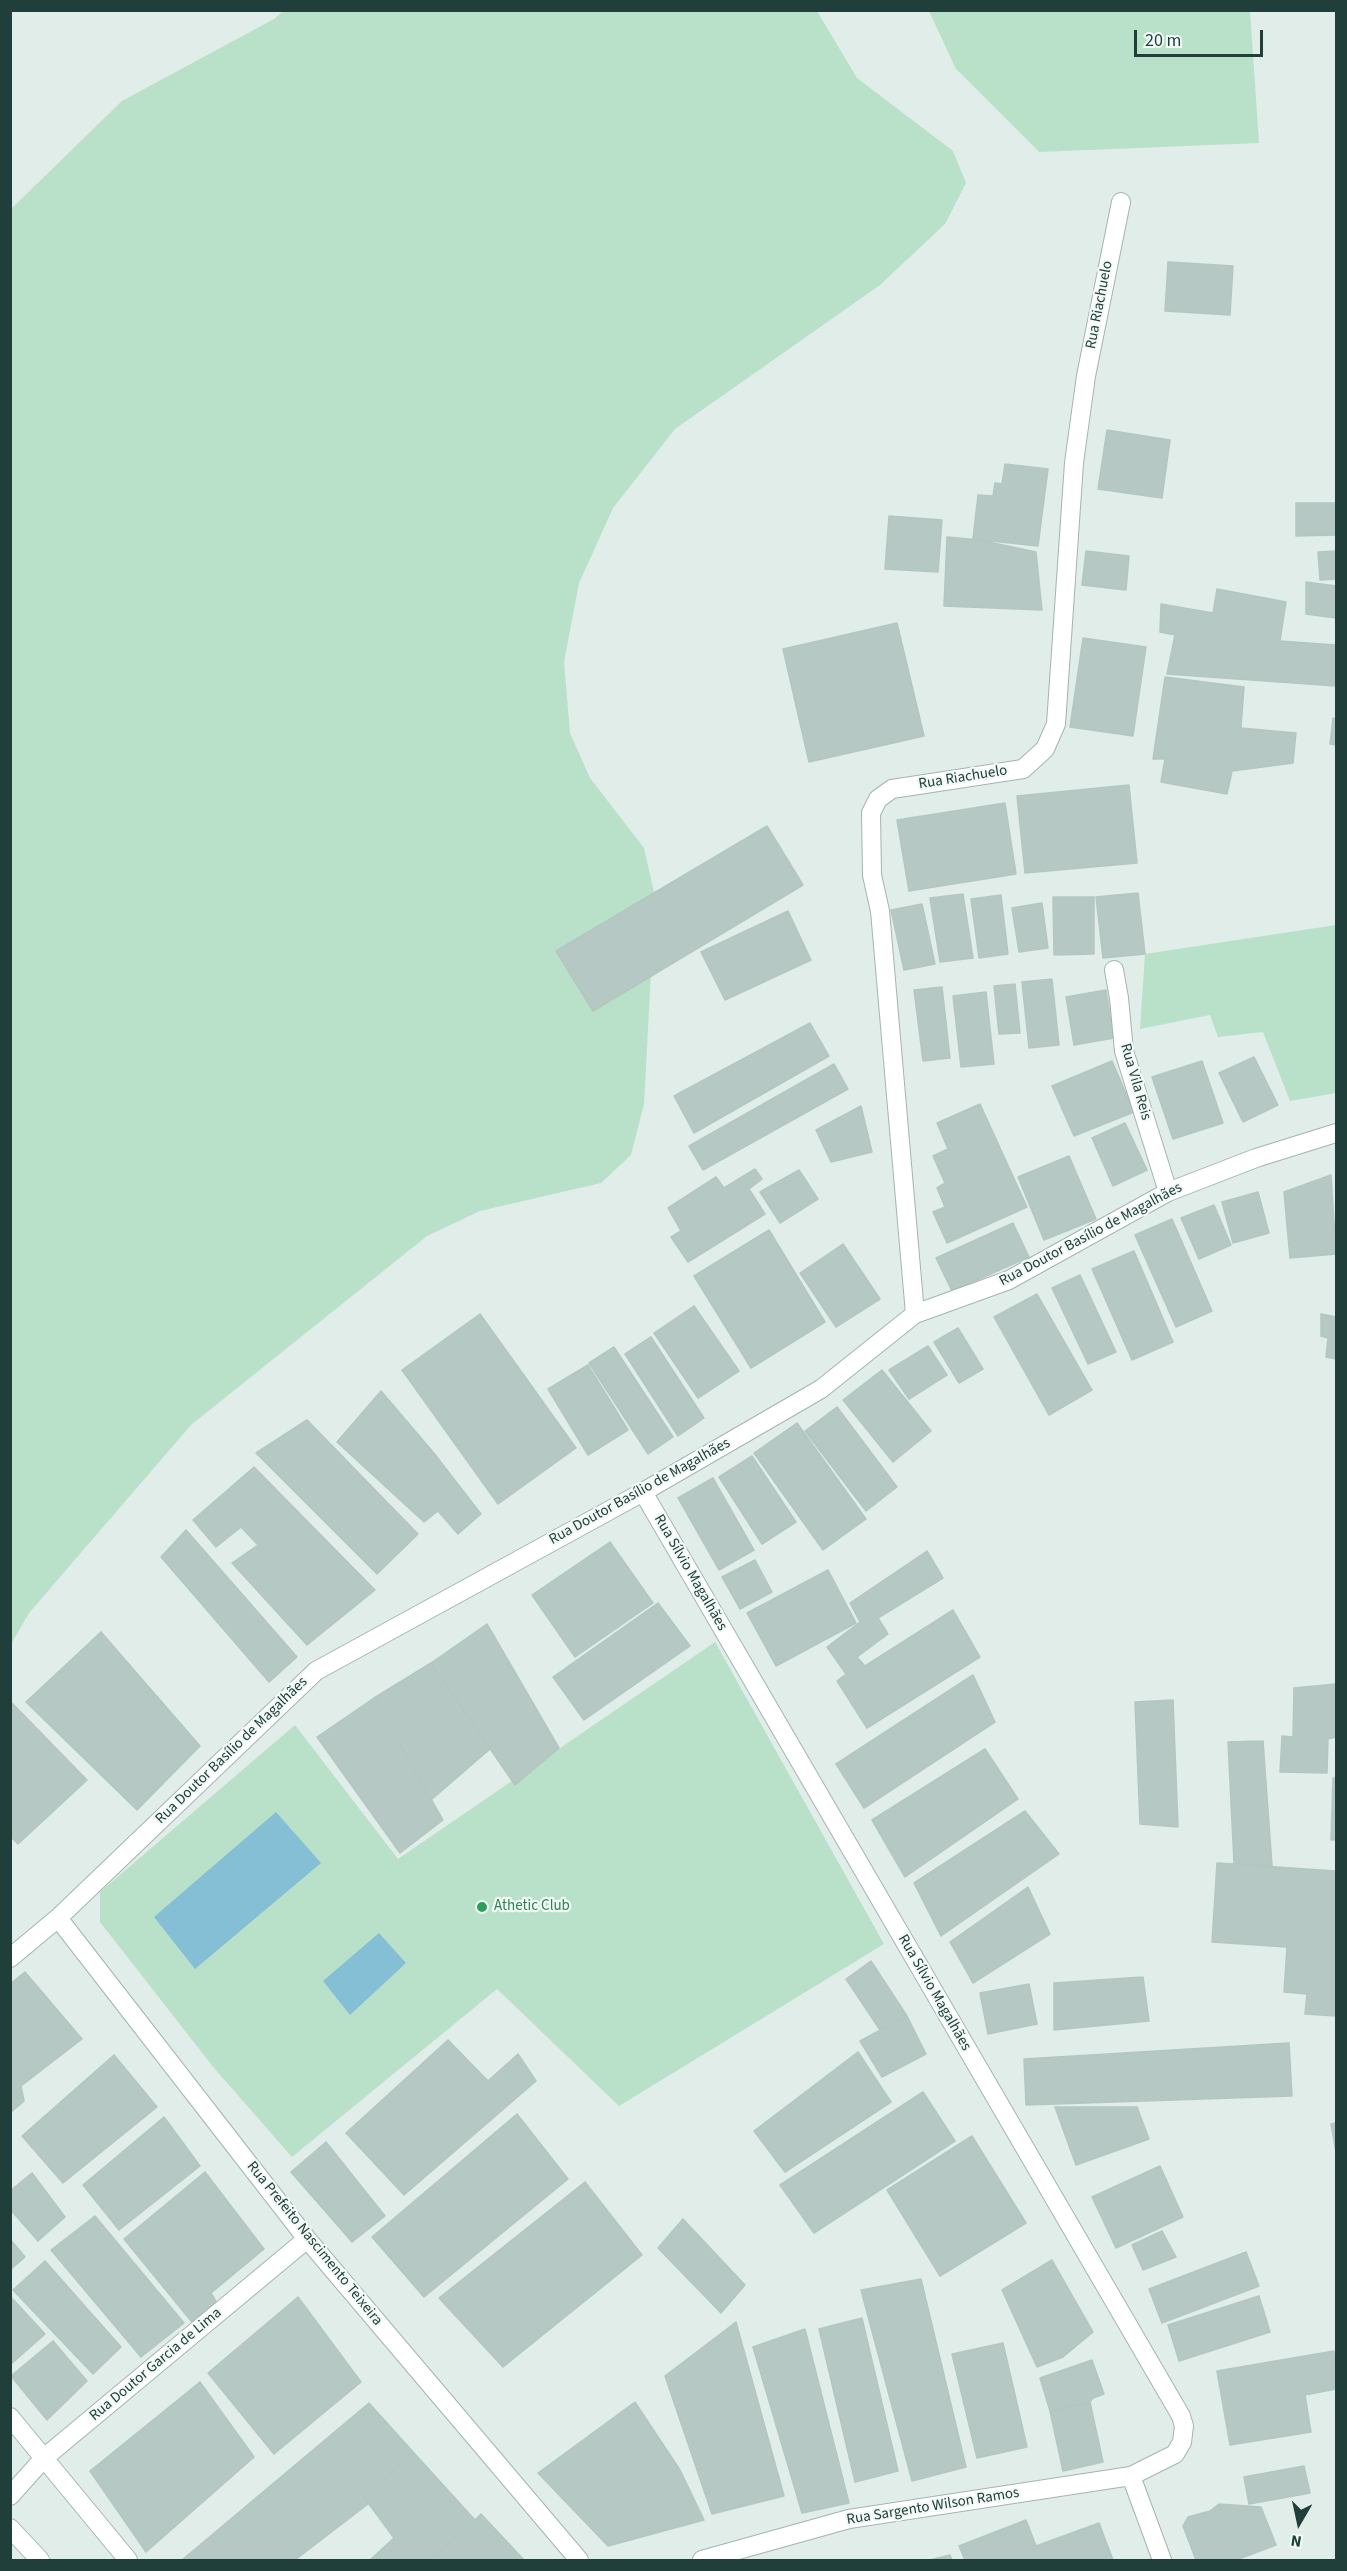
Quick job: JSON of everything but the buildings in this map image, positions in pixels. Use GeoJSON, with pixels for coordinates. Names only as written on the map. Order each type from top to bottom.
{"type":"FeatureCollection","features":[{"type":"Feature","properties":{"kind":"street","name":"Rua Riachuelo"},"geometry":{"type":"LineString","coordinates":[[915,1314],[880,911],[872,875],[871,813],[878,799],[892,789],[1023,768],[1045,749],[1056,724],[1074,463],[1086,376],[1121,202]]}},
{"type":"Feature","properties":{"kind":"street","name":"Rua Vila Reis"},"geometry":{"type":"LineString","coordinates":[[1114,970],[1124,1051],[1168,1192]]}},
{"type":"Feature","properties":{"kind":"street","name":"Rua Doutor Basílio de Magalhães"},"geometry":{"type":"LineString","coordinates":[[10,1958],[58,1918],[316,1671],[643,1492],[821,1389],[915,1314],[1009,1280],[1168,1192],[1256,1158],[1336,1133]]}},
{"type":"Feature","properties":{"kind":"street","name":"Rua Sílvio Magalhães"},"geometry":{"type":"LineString","coordinates":[[643,1492],[1181,2416],[1184,2426],[1182,2442],[1175,2454],[1131,2476]]}},
{"type":"Feature","properties":{"kind":"street","name":"Rua Prefeito Nascimento Teixeira"},"geometry":{"type":"LineString","coordinates":[[58,1918],[307,2239],[579,2560]]}},
{"type":"Feature","properties":{"kind":"street","name":"Rua Doutor Garcia de Lima"},"geometry":{"type":"LineString","coordinates":[[10,2496],[44,2458],[307,2239]]}},
{"type":"Feature","properties":{"kind":"street"},"geometry":{"type":"LineString","coordinates":[[10,2417],[128,2560]]}},
{"type":"Feature","properties":{"kind":"street","name":"Rua Sargento Wilson Ramos"},"geometry":{"type":"LineString","coordinates":[[702,2560],[849,2519],[1131,2476]]}},
{"type":"Feature","properties":{"kind":"street"},"geometry":{"type":"LineString","coordinates":[[1131,2476],[1161,2560]]}},
{"type":"Feature","properties":{"kind":"street"},"geometry":{"type":"LineString","coordinates":[[10,2528],[40,2560]]}},
{"type":"Feature","properties":{"kind":"green space"},"geometry":{"type":"Polygon","coordinates":[[[283,11],[817,11],[857,78],[953,151],[966,183],[945,224],[880,285],[675,429],[613,508],[579,583],[564,662],[570,733],[590,778],[644,848],[655,897],[644,1104],[631,1155],[601,1183],[480,1211],[427,1236],[191,1425],[29,1613],[11,1644],[11,209],[122,101],[274,19],[283,11]]]}},
{"type":"Feature","properties":{"kind":"green space"},"geometry":{"type":"Polygon","coordinates":[[[929,11],[1250,11],[1259,143],[1039,152],[956,69],[929,11]]]}},
{"type":"Feature","properties":{"kind":"green space"},"geometry":{"type":"Polygon","coordinates":[[[1336,925],[1336,1093],[1290,1101],[1263,1032],[1218,1037],[1210,1015],[1140,1029],[1145,954],[1336,925]]]}},
{"type":"Feature","properties":{"kind":"green space","name":"Athetic Club"},"geometry":{"type":"Polygon","coordinates":[[[715,1642],[884,1944],[619,2106],[497,1989],[292,2157],[214,2068],[100,1922],[100,1892],[295,1725],[398,1859],[715,1642]]]}},
{"type":"Feature","properties":{"kind":"water"},"geometry":{"type":"Polygon","coordinates":[[[276,1812],[321,1863],[195,1969],[154,1917],[276,1812]]]}},
{"type":"Feature","properties":{"kind":"water"},"geometry":{"type":"Polygon","coordinates":[[[379,1933],[406,1963],[350,2015],[323,1981],[379,1933]]]}},
{"type":"Feature","properties":{"kind":"place","name":"Athetic Club"},"geometry":{"type":"Point","coordinates":[482,1907]}}]}
